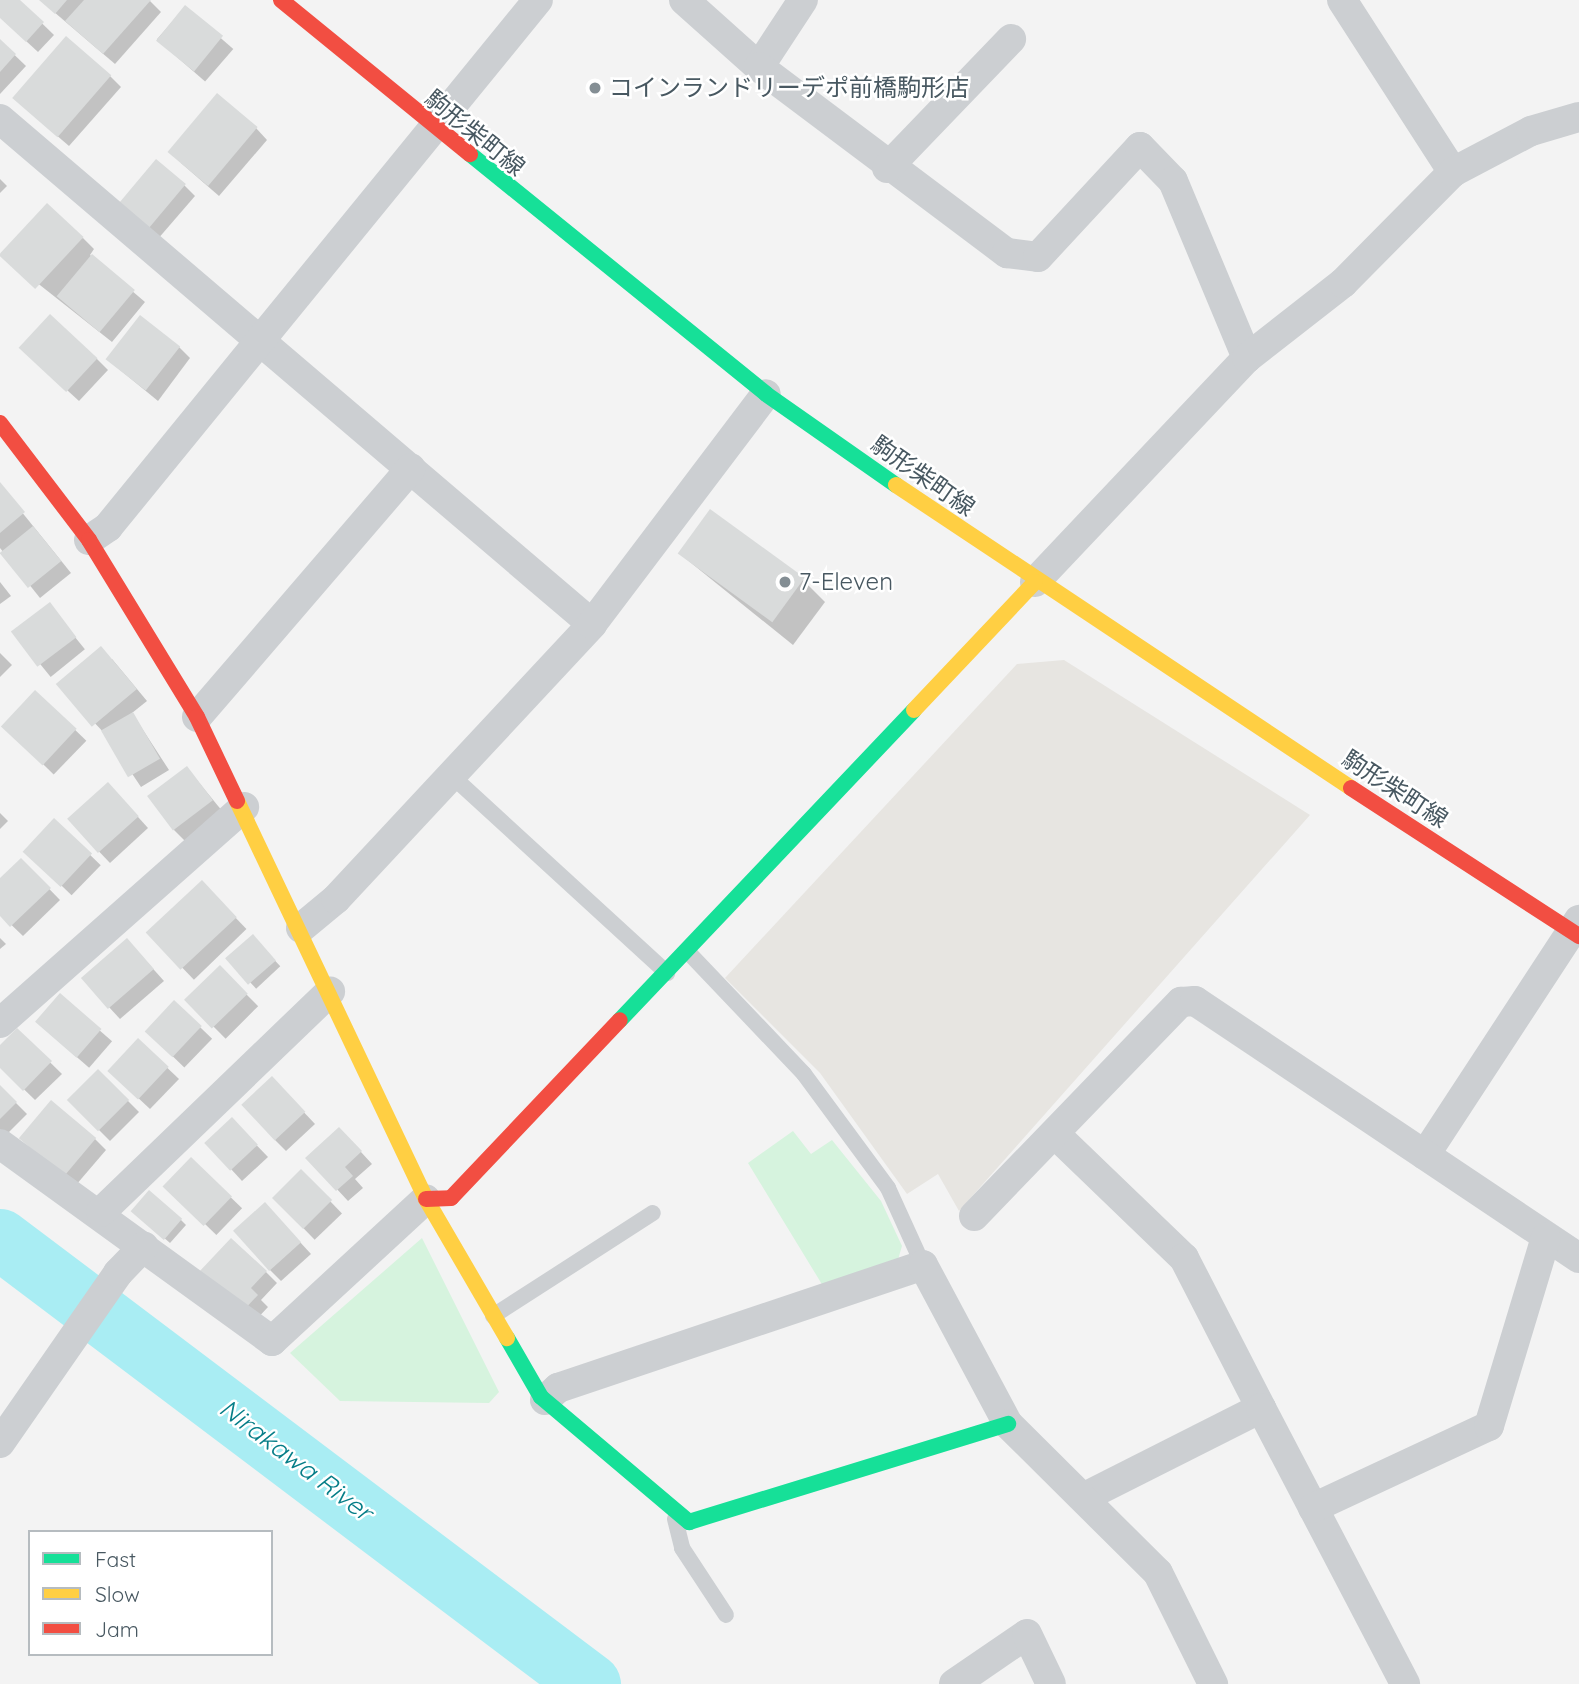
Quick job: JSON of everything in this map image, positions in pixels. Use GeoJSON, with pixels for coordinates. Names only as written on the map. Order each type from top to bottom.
{"type":"FeatureCollection","features":[{"type":"Feature","properties":{"kind":"street","name":"駒形柴町線"},"geometry":{"type":"LineString","coordinates":[[281,0],[432,128],[766,394],[1035,582],[1577,929]]}},
{"type":"Feature","properties":{"kind":"street"},"geometry":{"type":"LineString","coordinates":[[89,540],[108,527],[538,0]]}},
{"type":"Feature","properties":{"kind":"street"},"geometry":{"type":"LineString","coordinates":[[684,0],[759,67],[887,168],[1007,253],[1038,257],[1140,148],[1173,181],[1247,358]]}},
{"type":"Feature","properties":{"kind":"street"},"geometry":{"type":"LineString","coordinates":[[759,67],[803,0]]}},
{"type":"Feature","properties":{"kind":"street"},"geometry":{"type":"LineString","coordinates":[[1342,0],[1452,172]]}},
{"type":"Feature","properties":{"kind":"street"},"geometry":{"type":"LineString","coordinates":[[887,168],[1012,39]]}},
{"type":"Feature","properties":{"kind":"street"},"geometry":{"type":"LineString","coordinates":[[0,1144],[101,1212],[272,1341],[426,1199],[450,1198],[688,952],[1247,358],[1343,283],[1452,172],[1531,131],[1579,117]]}},
{"type":"Feature","properties":{"kind":"street"},"geometry":{"type":"LineString","coordinates":[[0,119],[592,624]]}},
{"type":"Feature","properties":{"kind":"street"},"geometry":{"type":"LineString","coordinates":[[301,928],[452,776],[592,624],[766,394]]}},
{"type":"Feature","properties":{"kind":"street"},"geometry":{"type":"LineString","coordinates":[[6,441],[89,540],[197,717],[244,807],[426,1199],[491,1317],[545,1400],[614,1453],[675,1516],[706,1520],[1008,1424]]}},
{"type":"Feature","properties":{"kind":"street"},"geometry":{"type":"LineString","coordinates":[[197,717],[411,468]]}},
{"type":"Feature","properties":{"kind":"street"},"geometry":{"type":"LineString","coordinates":[[0,1023],[244,807]]}},
{"type":"Feature","properties":{"kind":"street"},"geometry":{"type":"LineString","coordinates":[[1425,1155],[1577,929]]}},
{"type":"Feature","properties":{"kind":"street"},"geometry":{"type":"LineString","coordinates":[[101,1212],[330,992]]}},
{"type":"Feature","properties":{"kind":"street"},"geometry":{"type":"LineString","coordinates":[[974,1216],[1181,1002],[1195,1001],[1579,1258]]}},
{"type":"Feature","properties":{"kind":"street"},"geometry":{"type":"LineString","coordinates":[[1055,1134],[1184,1258],[1405,1684]]}},
{"type":"Feature","properties":{"kind":"street"},"geometry":{"type":"LineString","coordinates":[[1313,1508],[1489,1426],[1546,1237]]}},
{"type":"Feature","properties":{"kind":"street"},"geometry":{"type":"LineString","coordinates":[[2,1436],[118,1273],[145,1246]]}},
{"type":"Feature","properties":{"kind":"street"},"geometry":{"type":"LineString","coordinates":[[545,1400],[558,1388],[923,1265],[1008,1424],[1087,1496],[1158,1573],[1213,1684]]}},
{"type":"Feature","properties":{"kind":"street"},"geometry":{"type":"LineString","coordinates":[[1087,1496],[1261,1408]]}},
{"type":"Feature","properties":{"kind":"street"},"geometry":{"type":"LineString","coordinates":[[954,1684],[1027,1634],[1051,1684]]}},
{"type":"Feature","properties":{"kind":"lane"},"geometry":{"type":"LineString","coordinates":[[452,776],[667,973]]}},
{"type":"Feature","properties":{"kind":"lane"},"geometry":{"type":"LineString","coordinates":[[688,952],[804,1074],[888,1188],[923,1265]]}},
{"type":"Feature","properties":{"kind":"lane"},"geometry":{"type":"LineString","coordinates":[[491,1317],[653,1213]]}},
{"type":"Feature","properties":{"kind":"lane"},"geometry":{"type":"LineString","coordinates":[[675,1516],[682,1548],[726,1615]]}},
{"type":"Feature","properties":{"kind":"shaded area"},"geometry":{"type":"Polygon","coordinates":[[[1064,660],[1310,815],[959,1211],[938,1174],[907,1194],[820,1073],[725,978],[1017,664],[1064,660]]]}},
{"type":"Feature","properties":{"kind":"green space"},"geometry":{"type":"Polygon","coordinates":[[[793,1131],[811,1154],[832,1140],[881,1201],[902,1246],[897,1263],[823,1286],[748,1163],[793,1131]]]}},
{"type":"Feature","properties":{"kind":"green space"},"geometry":{"type":"Polygon","coordinates":[[[422,1238],[499,1392],[489,1403],[340,1401],[290,1353],[422,1238]]]}},
{"type":"Feature","properties":{"kind":"building"},"geometry":{"type":"Polygon","coordinates":[[[0,0],[20,0],[44,22],[26,42],[0,18],[0,0]]]}},
{"type":"Feature","properties":{"kind":"building"},"geometry":{"type":"Polygon","coordinates":[[[39,0],[67,0],[55,14],[39,0]]]}},
{"type":"Feature","properties":{"kind":"building"},"geometry":{"type":"Polygon","coordinates":[[[84,0],[151,0],[103,54],[65,21],[84,0]]]}},
{"type":"Feature","properties":{"kind":"building"},"geometry":{"type":"Polygon","coordinates":[[[185,5],[223,36],[194,72],[156,41],[185,5]]]}},
{"type":"Feature","properties":{"kind":"building"},"geometry":{"type":"Polygon","coordinates":[[[66,36],[111,75],[57,137],[12,98],[66,36]]]}},
{"type":"Feature","properties":{"kind":"building"},"geometry":{"type":"Polygon","coordinates":[[[0,39],[16,54],[0,72],[0,39]]]}},
{"type":"Feature","properties":{"kind":"building"},"geometry":{"type":"Polygon","coordinates":[[[217,93],[258,127],[208,186],[168,152],[217,93]]]}},
{"type":"Feature","properties":{"kind":"building"},"geometry":{"type":"Polygon","coordinates":[[[156,159],[186,184],[147,231],[117,206],[156,159]]]}},
{"type":"Feature","properties":{"kind":"building"},"geometry":{"type":"Polygon","coordinates":[[[47,203],[84,237],[35,289],[0,253],[47,203]]]}},
{"type":"Feature","properties":{"kind":"building"},"geometry":{"type":"Polygon","coordinates":[[[92,254],[135,290],[100,332],[57,296],[92,254]]]}},
{"type":"Feature","properties":{"kind":"building"},"geometry":{"type":"Polygon","coordinates":[[[50,314],[98,358],[66,392],[19,348],[50,314]]]}},
{"type":"Feature","properties":{"kind":"building"},"geometry":{"type":"Polygon","coordinates":[[[140,315],[180,346],[146,391],[106,359],[140,315]]]}},
{"type":"Feature","properties":{"kind":"building"},"geometry":{"type":"Polygon","coordinates":[[[0,482],[25,512],[0,533],[0,482]]]}},
{"type":"Feature","properties":{"kind":"building"},"geometry":{"type":"Polygon","coordinates":[[[710,509],[805,578],[772,622],[678,553],[710,509]]]}},
{"type":"Feature","properties":{"kind":"building"},"geometry":{"type":"Polygon","coordinates":[[[33,526],[61,561],[28,588],[0,553],[33,526]]]}},
{"type":"Feature","properties":{"kind":"building"},"geometry":{"type":"Polygon","coordinates":[[[50,602],[76,637],[37,667],[11,631],[50,602]]]}},
{"type":"Feature","properties":{"kind":"building"},"geometry":{"type":"Polygon","coordinates":[[[101,646],[137,689],[92,727],[56,684],[101,646]]]}},
{"type":"Feature","properties":{"kind":"building"},"geometry":{"type":"Polygon","coordinates":[[[35,690],[77,729],[43,765],[1,727],[35,690]]]}},
{"type":"Feature","properties":{"kind":"building"},"geometry":{"type":"Polygon","coordinates":[[[133,712],[160,759],[128,777],[101,730],[133,712]]]}},
{"type":"Feature","properties":{"kind":"building"},"geometry":{"type":"Polygon","coordinates":[[[187,766],[213,800],[173,830],[147,796],[187,766]]]}},
{"type":"Feature","properties":{"kind":"building"},"geometry":{"type":"Polygon","coordinates":[[[108,782],[139,816],[98,853],[67,819],[108,782]]]}},
{"type":"Feature","properties":{"kind":"building"},"geometry":{"type":"Polygon","coordinates":[[[54,818],[92,853],[61,887],[23,852],[54,818]]]}},
{"type":"Feature","properties":{"kind":"building"},"geometry":{"type":"Polygon","coordinates":[[[21,858],[51,888],[10,927],[0,916],[0,878],[21,858]]]}},
{"type":"Feature","properties":{"kind":"building"},"geometry":{"type":"Polygon","coordinates":[[[202,880],[237,917],[180,970],[146,933],[202,880]]]}},
{"type":"Feature","properties":{"kind":"building"},"geometry":{"type":"Polygon","coordinates":[[[253,934],[276,960],[248,985],[225,958],[253,934]]]}},
{"type":"Feature","properties":{"kind":"building"},"geometry":{"type":"Polygon","coordinates":[[[127,938],[154,969],[108,1009],[81,978],[127,938]]]}},
{"type":"Feature","properties":{"kind":"building"},"geometry":{"type":"Polygon","coordinates":[[[220,965],[248,994],[212,1029],[184,1000],[220,965]]]}},
{"type":"Feature","properties":{"kind":"building"},"geometry":{"type":"Polygon","coordinates":[[[60,993],[102,1029],[77,1058],[35,1022],[60,993]]]}},
{"type":"Feature","properties":{"kind":"building"},"geometry":{"type":"Polygon","coordinates":[[[174,1000],[202,1026],[172,1057],[145,1031],[174,1000]]]}},
{"type":"Feature","properties":{"kind":"building"},"geometry":{"type":"Polygon","coordinates":[[[17,1028],[52,1061],[23,1091],[0,1068],[0,1045],[17,1028]]]}},
{"type":"Feature","properties":{"kind":"building"},"geometry":{"type":"Polygon","coordinates":[[[138,1038],[169,1067],[138,1100],[107,1071],[138,1038]]]}},
{"type":"Feature","properties":{"kind":"building"},"geometry":{"type":"Polygon","coordinates":[[[98,1069],[129,1100],[98,1131],[67,1100],[98,1069]]]}},
{"type":"Feature","properties":{"kind":"building"},"geometry":{"type":"Polygon","coordinates":[[[272,1076],[305,1112],[275,1140],[241,1105],[272,1076]]]}},
{"type":"Feature","properties":{"kind":"building"},"geometry":{"type":"Polygon","coordinates":[[[0,1085],[17,1102],[0,1119],[0,1085]]]}},
{"type":"Feature","properties":{"kind":"building"},"geometry":{"type":"Polygon","coordinates":[[[51,1100],[96,1138],[64,1176],[19,1138],[51,1100]]]}},
{"type":"Feature","properties":{"kind":"building"},"geometry":{"type":"Polygon","coordinates":[[[232,1117],[258,1145],[230,1171],[204,1143],[232,1117]]]}},
{"type":"Feature","properties":{"kind":"building"},"geometry":{"type":"Polygon","coordinates":[[[339,1127],[362,1151],[345,1167],[353,1176],[336,1191],[305,1158],[339,1127]]]}},
{"type":"Feature","properties":{"kind":"building"},"geometry":{"type":"Polygon","coordinates":[[[191,1157],[232,1197],[204,1226],[163,1186],[191,1157]]]}},
{"type":"Feature","properties":{"kind":"building"},"geometry":{"type":"Polygon","coordinates":[[[301,1169],[332,1200],[303,1229],[272,1198],[301,1169]]]}},
{"type":"Feature","properties":{"kind":"building"},"geometry":{"type":"Polygon","coordinates":[[[149,1190],[182,1219],[164,1240],[131,1211],[149,1190]]]}},
{"type":"Feature","properties":{"kind":"building"},"geometry":{"type":"Polygon","coordinates":[[[265,1202],[301,1242],[269,1271],[233,1231],[265,1202]]]}},
{"type":"Feature","properties":{"kind":"building"},"geometry":{"type":"Polygon","coordinates":[[[231,1238],[267,1271],[251,1288],[258,1295],[241,1313],[198,1273],[231,1238]]]}},
{"type":"Feature","properties":{"kind":"waterway","name":"Nirakawa River"},"geometry":{"type":"LineString","coordinates":[[0,1239],[590,1684]]}},
{"type":"Feature","properties":{"kind":"traffic: fast"},"geometry":{"type":"LineString","coordinates":[[470,154],[766,394],[896,485]]}},
{"type":"Feature","properties":{"kind":"traffic: fast"},"geometry":{"type":"LineString","coordinates":[[620,1020],[914,710]]}},
{"type":"Feature","properties":{"kind":"traffic: fast"},"geometry":{"type":"LineString","coordinates":[[507,1338],[541,1397],[689,1522],[1008,1424]]}},
{"type":"Feature","properties":{"kind":"traffic: slow"},"geometry":{"type":"LineString","coordinates":[[896,485],[1351,788]]}},
{"type":"Feature","properties":{"kind":"traffic: slow"},"geometry":{"type":"LineString","coordinates":[[914,710],[1035,582]]}},
{"type":"Feature","properties":{"kind":"traffic: slow"},"geometry":{"type":"LineString","coordinates":[[237,801],[426,1199],[507,1338]]}},
{"type":"Feature","properties":{"kind":"traffic: jam"},"geometry":{"type":"LineString","coordinates":[[281,0],[470,154]]}},
{"type":"Feature","properties":{"kind":"traffic: jam"},"geometry":{"type":"LineString","coordinates":[[0,423],[89,540],[197,717],[237,801]]}},
{"type":"Feature","properties":{"kind":"traffic: jam"},"geometry":{"type":"LineString","coordinates":[[1351,788],[1579,936]]}},
{"type":"Feature","properties":{"kind":"traffic: jam"},"geometry":{"type":"LineString","coordinates":[[426,1199],[451,1198],[620,1020]]}},
{"type":"Feature","properties":{"kind":"place","name":"コインランドリーデポ前橋駒形店"},"geometry":{"type":"Point","coordinates":[595,88]}},
{"type":"Feature","properties":{"kind":"place","name":"7-Eleven"},"geometry":{"type":"Point","coordinates":[785,582]}}]}
